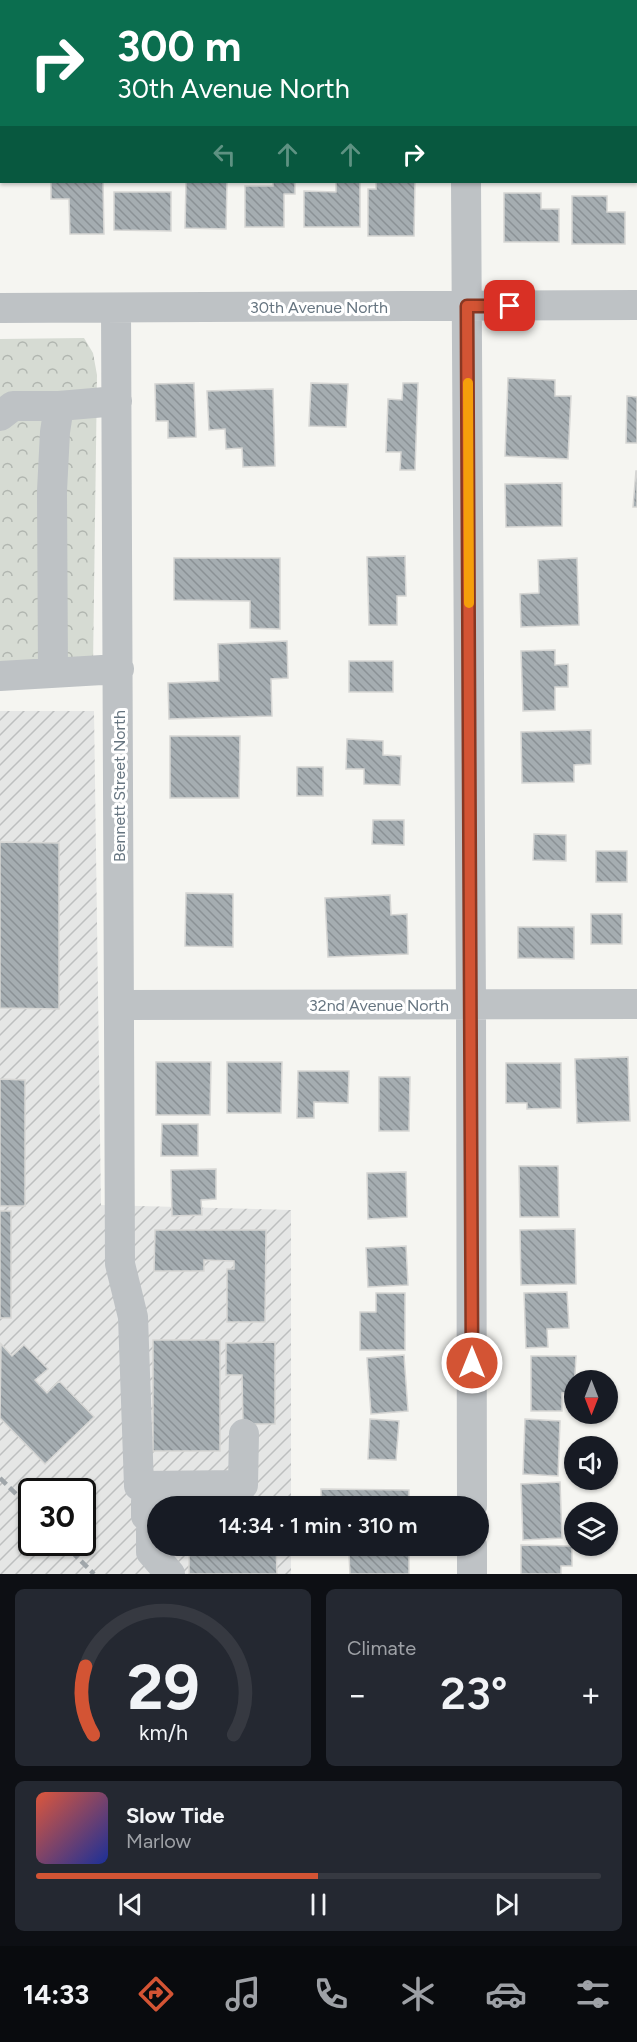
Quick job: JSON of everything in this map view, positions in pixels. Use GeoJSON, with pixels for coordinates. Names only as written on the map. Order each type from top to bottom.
{"type":"FeatureCollection","features":[{"type":"Feature","properties":{"kind":"street"},"geometry":{"type":"LineString","coordinates":[[466,183],[472,1496]]}},
{"type":"Feature","properties":{"kind":"street","name":"30th Avenue North"},"geometry":{"type":"LineString","coordinates":[[0,308],[637,305]]}},
{"type":"Feature","properties":{"kind":"street","name":"Bennett Street North"},"geometry":{"type":"LineString","coordinates":[[116,308],[121,1005],[120,1264],[133,1317],[139,1486],[147,1496]]}},
{"type":"Feature","properties":{"kind":"street"},"geometry":{"type":"LineString","coordinates":[[0,416],[13,406],[59,406],[117,401]]}},
{"type":"Feature","properties":{"kind":"street"},"geometry":{"type":"LineString","coordinates":[[53,673],[52,490],[55,432],[59,406]]}},
{"type":"Feature","properties":{"kind":"street"},"geometry":{"type":"LineString","coordinates":[[0,676],[119,669]]}},
{"type":"Feature","properties":{"kind":"street","name":"32nd Avenue North"},"geometry":{"type":"LineString","coordinates":[[121,1005],[637,1004]]}},
{"type":"Feature","properties":{"kind":"street"},"geometry":{"type":"LineString","coordinates":[[180,1496],[243,1485],[244,1434]]}},
{"type":"Feature","properties":{"kind":"street"},"geometry":{"type":"LineString","coordinates":[[154,1556],[170,1574]]}},
{"type":"Feature","properties":{"kind":"street"},"geometry":{"type":"LineString","coordinates":[[472,1556],[472,1574]]}},
{"type":"Feature","properties":{"kind":"shaded area"},"geometry":{"type":"Polygon","coordinates":[[[0,711],[94,711],[101,1205],[291,1210],[291,1496],[147,1496],[147,1556],[291,1556],[291,1574],[0,1574],[0,711]]]}},
{"type":"Feature","properties":{"kind":"green space"},"geometry":{"type":"Polygon","coordinates":[[[84,338],[93,353],[97,375],[93,666],[0,667],[0,339],[84,338]]]}},
{"type":"Feature","properties":{"kind":"building"},"geometry":{"type":"Polygon","coordinates":[[[51,183],[103,183],[104,234],[70,234],[69,199],[51,199],[51,183]]]}},
{"type":"Feature","properties":{"kind":"building"},"geometry":{"type":"Polygon","coordinates":[[[186,183],[227,183],[226,229],[185,228],[186,183]]]}},
{"type":"Feature","properties":{"kind":"building"},"geometry":{"type":"Polygon","coordinates":[[[273,183],[295,183],[295,194],[284,194],[284,227],[245,227],[245,186],[273,186],[273,183]]]}},
{"type":"Feature","properties":{"kind":"building"},"geometry":{"type":"Polygon","coordinates":[[[336,183],[360,183],[360,227],[304,227],[304,191],[336,192],[336,183]]]}},
{"type":"Feature","properties":{"kind":"building"},"geometry":{"type":"Polygon","coordinates":[[[376,183],[415,183],[414,236],[368,236],[368,189],[376,189],[376,183]]]}},
{"type":"Feature","properties":{"kind":"building"},"geometry":{"type":"Polygon","coordinates":[[[114,192],[171,192],[171,231],[114,230],[114,192]]]}},
{"type":"Feature","properties":{"kind":"building"},"geometry":{"type":"Polygon","coordinates":[[[504,193],[541,193],[541,209],[559,209],[559,242],[504,242],[504,193]]]}},
{"type":"Feature","properties":{"kind":"building"},"geometry":{"type":"Polygon","coordinates":[[[572,196],[607,196],[607,212],[625,212],[625,244],[572,244],[572,196]]]}},
{"type":"Feature","properties":{"kind":"building"},"geometry":{"type":"Polygon","coordinates":[[[508,378],[555,380],[555,396],[571,396],[568,459],[505,456],[508,378]]]}},
{"type":"Feature","properties":{"kind":"building"},"geometry":{"type":"Polygon","coordinates":[[[194,383],[196,437],[168,438],[168,421],[156,421],[155,384],[194,383]]]}},
{"type":"Feature","properties":{"kind":"building"},"geometry":{"type":"Polygon","coordinates":[[[311,383],[348,384],[346,427],[309,426],[311,383]]]}},
{"type":"Feature","properties":{"kind":"building"},"geometry":{"type":"Polygon","coordinates":[[[403,383],[418,383],[415,470],[400,470],[401,452],[386,452],[388,399],[402,400],[403,383]]]}},
{"type":"Feature","properties":{"kind":"building"},"geometry":{"type":"Polygon","coordinates":[[[273,389],[275,466],[243,467],[242,448],[226,449],[225,429],[209,430],[207,391],[273,389]]]}},
{"type":"Feature","properties":{"kind":"building"},"geometry":{"type":"Polygon","coordinates":[[[627,396],[637,397],[637,443],[626,443],[627,396]]]}},
{"type":"Feature","properties":{"kind":"building"},"geometry":{"type":"Polygon","coordinates":[[[636,471],[637,507],[633,507],[636,471]]]}},
{"type":"Feature","properties":{"kind":"building"},"geometry":{"type":"Polygon","coordinates":[[[562,483],[562,526],[506,527],[505,484],[562,483]]]}},
{"type":"Feature","properties":{"kind":"building"},"geometry":{"type":"Polygon","coordinates":[[[405,556],[406,596],[397,596],[397,625],[369,625],[367,557],[405,556]]]}},
{"type":"Feature","properties":{"kind":"building"},"geometry":{"type":"Polygon","coordinates":[[[174,558],[280,558],[280,629],[250,628],[250,601],[174,600],[174,558]]]}},
{"type":"Feature","properties":{"kind":"building"},"geometry":{"type":"Polygon","coordinates":[[[577,558],[579,625],[521,627],[520,594],[539,593],[538,560],[577,558]]]}},
{"type":"Feature","properties":{"kind":"building"},"geometry":{"type":"Polygon","coordinates":[[[287,641],[288,678],[271,679],[272,716],[169,719],[168,683],[219,681],[218,644],[287,641]]]}},
{"type":"Feature","properties":{"kind":"building"},"geometry":{"type":"Polygon","coordinates":[[[555,650],[555,665],[568,664],[568,687],[555,687],[555,710],[523,711],[521,651],[555,650]]]}},
{"type":"Feature","properties":{"kind":"building"},"geometry":{"type":"Polygon","coordinates":[[[349,661],[393,661],[393,692],[349,692],[349,661]]]}},
{"type":"Feature","properties":{"kind":"building"},"geometry":{"type":"Polygon","coordinates":[[[591,730],[591,764],[574,765],[574,782],[522,783],[521,732],[591,730]]]}},
{"type":"Feature","properties":{"kind":"building"},"geometry":{"type":"Polygon","coordinates":[[[170,736],[240,736],[239,798],[170,798],[170,736]]]}},
{"type":"Feature","properties":{"kind":"building"},"geometry":{"type":"Polygon","coordinates":[[[347,739],[383,741],[383,755],[401,756],[400,785],[364,784],[364,769],[346,769],[347,739]]]}},
{"type":"Feature","properties":{"kind":"building"},"geometry":{"type":"Polygon","coordinates":[[[297,767],[323,767],[323,796],[297,796],[297,767]]]}},
{"type":"Feature","properties":{"kind":"building"},"geometry":{"type":"Polygon","coordinates":[[[373,820],[404,820],[404,845],[372,844],[373,820]]]}},
{"type":"Feature","properties":{"kind":"building"},"geometry":{"type":"Polygon","coordinates":[[[534,834],[566,835],[566,861],[533,860],[534,834]]]}},
{"type":"Feature","properties":{"kind":"building"},"geometry":{"type":"Polygon","coordinates":[[[0,842],[59,843],[59,1009],[0,1008],[0,842]]]}},
{"type":"Feature","properties":{"kind":"building"},"geometry":{"type":"Polygon","coordinates":[[[596,851],[627,851],[627,882],[596,882],[596,851]]]}},
{"type":"Feature","properties":{"kind":"building"},"geometry":{"type":"Polygon","coordinates":[[[186,893],[233,894],[233,947],[185,946],[186,893]]]}},
{"type":"Feature","properties":{"kind":"building"},"geometry":{"type":"Polygon","coordinates":[[[390,895],[391,915],[407,914],[408,954],[328,957],[325,898],[390,895]]]}},
{"type":"Feature","properties":{"kind":"building"},"geometry":{"type":"Polygon","coordinates":[[[591,914],[622,914],[622,944],[591,944],[591,914]]]}},
{"type":"Feature","properties":{"kind":"building"},"geometry":{"type":"Polygon","coordinates":[[[518,927],[574,927],[574,959],[518,958],[518,927]]]}},
{"type":"Feature","properties":{"kind":"building"},"geometry":{"type":"Polygon","coordinates":[[[628,1057],[630,1121],[577,1123],[575,1059],[628,1057]]]}},
{"type":"Feature","properties":{"kind":"building"},"geometry":{"type":"Polygon","coordinates":[[[156,1062],[211,1062],[210,1115],[156,1115],[156,1062]]]}},
{"type":"Feature","properties":{"kind":"building"},"geometry":{"type":"Polygon","coordinates":[[[227,1062],[282,1062],[281,1113],[227,1113],[227,1062]]]}},
{"type":"Feature","properties":{"kind":"building"},"geometry":{"type":"Polygon","coordinates":[[[506,1063],[561,1063],[561,1108],[527,1109],[527,1103],[506,1103],[506,1063]]]}},
{"type":"Feature","properties":{"kind":"building"},"geometry":{"type":"Polygon","coordinates":[[[298,1071],[349,1071],[348,1103],[314,1102],[314,1118],[297,1118],[298,1071]]]}},
{"type":"Feature","properties":{"kind":"building"},"geometry":{"type":"Polygon","coordinates":[[[379,1077],[410,1077],[409,1131],[379,1131],[379,1077]]]}},
{"type":"Feature","properties":{"kind":"building"},"geometry":{"type":"Polygon","coordinates":[[[0,1079],[25,1080],[25,1206],[0,1206],[0,1079]]]}},
{"type":"Feature","properties":{"kind":"building"},"geometry":{"type":"Polygon","coordinates":[[[162,1124],[198,1124],[198,1156],[161,1156],[162,1124]]]}},
{"type":"Feature","properties":{"kind":"building"},"geometry":{"type":"Polygon","coordinates":[[[519,1166],[558,1166],[559,1217],[520,1217],[519,1166]]]}},
{"type":"Feature","properties":{"kind":"building"},"geometry":{"type":"Polygon","coordinates":[[[216,1169],[216,1199],[201,1200],[202,1215],[172,1216],[171,1170],[216,1169]]]}},
{"type":"Feature","properties":{"kind":"building"},"geometry":{"type":"Polygon","coordinates":[[[406,1172],[407,1217],[368,1219],[367,1173],[406,1172]]]}},
{"type":"Feature","properties":{"kind":"building"},"geometry":{"type":"Polygon","coordinates":[[[0,1211],[11,1211],[11,1318],[0,1318],[0,1211]]]}},
{"type":"Feature","properties":{"kind":"building"},"geometry":{"type":"Polygon","coordinates":[[[575,1229],[576,1284],[521,1285],[520,1230],[575,1229]]]}},
{"type":"Feature","properties":{"kind":"building"},"geometry":{"type":"Polygon","coordinates":[[[155,1230],[266,1230],[265,1322],[227,1322],[227,1269],[234,1269],[234,1261],[204,1260],[204,1271],[154,1271],[155,1230]]]}},
{"type":"Feature","properties":{"kind":"building"},"geometry":{"type":"Polygon","coordinates":[[[406,1246],[408,1285],[368,1287],[366,1248],[406,1246]]]}},
{"type":"Feature","properties":{"kind":"building"},"geometry":{"type":"Polygon","coordinates":[[[567,1292],[569,1328],[547,1329],[548,1347],[526,1348],[524,1293],[567,1292]]]}},
{"type":"Feature","properties":{"kind":"building"},"geometry":{"type":"Polygon","coordinates":[[[376,1293],[405,1293],[405,1350],[360,1350],[360,1312],[376,1312],[376,1293]]]}},
{"type":"Feature","properties":{"kind":"building"},"geometry":{"type":"Polygon","coordinates":[[[153,1340],[220,1340],[220,1451],[153,1451],[153,1340]]]}},
{"type":"Feature","properties":{"kind":"building"},"geometry":{"type":"Polygon","coordinates":[[[275,1342],[275,1424],[243,1424],[242,1375],[226,1375],[226,1343],[275,1342]]]}},
{"type":"Feature","properties":{"kind":"building"},"geometry":{"type":"Polygon","coordinates":[[[1,1344],[12,1356],[24,1345],[48,1369],[35,1380],[47,1393],[59,1381],[94,1417],[45,1464],[0,1418],[1,1344]]]}},
{"type":"Feature","properties":{"kind":"building"},"geometry":{"type":"Polygon","coordinates":[[[404,1355],[408,1411],[371,1414],[367,1358],[404,1355]]]}},
{"type":"Feature","properties":{"kind":"building"},"geometry":{"type":"Polygon","coordinates":[[[531,1356],[576,1356],[575,1370],[564,1370],[562,1411],[531,1411],[531,1356]]]}},
{"type":"Feature","properties":{"kind":"building"},"geometry":{"type":"Polygon","coordinates":[[[370,1419],[399,1421],[396,1460],[368,1459],[370,1419]]]}},
{"type":"Feature","properties":{"kind":"building"},"geometry":{"type":"Polygon","coordinates":[[[525,1419],[560,1421],[558,1476],[523,1474],[525,1419]]]}},
{"type":"Feature","properties":{"kind":"building"},"geometry":{"type":"Polygon","coordinates":[[[560,1482],[562,1538],[523,1540],[521,1484],[560,1482]]]}},
{"type":"Feature","properties":{"kind":"building"},"geometry":{"type":"Polygon","coordinates":[[[321,1489],[409,1490],[409,1496],[321,1496],[321,1489]]]}},
{"type":"Feature","properties":{"kind":"building"},"geometry":{"type":"Polygon","coordinates":[[[521,1545],[564,1546],[564,1556],[572,1556],[572,1566],[561,1566],[561,1574],[521,1574],[521,1545]]]}},
{"type":"Feature","properties":{"kind":"building"},"geometry":{"type":"Polygon","coordinates":[[[189,1556],[276,1556],[277,1574],[189,1574],[189,1556]]]}},
{"type":"Feature","properties":{"kind":"building"},"geometry":{"type":"Polygon","coordinates":[[[349,1556],[409,1556],[409,1574],[350,1574],[349,1556]]]}},
{"type":"Feature","properties":{"kind":"railway"},"geometry":{"type":"LineString","coordinates":[[0,1478],[18,1496]]}},
{"type":"Feature","properties":{"kind":"railway"},"geometry":{"type":"LineString","coordinates":[[76,1556],[94,1574]]}},
{"type":"Feature","properties":{"kind":"slow traffic"},"geometry":{"type":"LineString","coordinates":[[468,383],[469,603]]}},
{"type":"Feature","properties":{"kind":"route"},"geometry":{"type":"LineString","coordinates":[[472,1363],[467,306],[510,306]]}}]}
